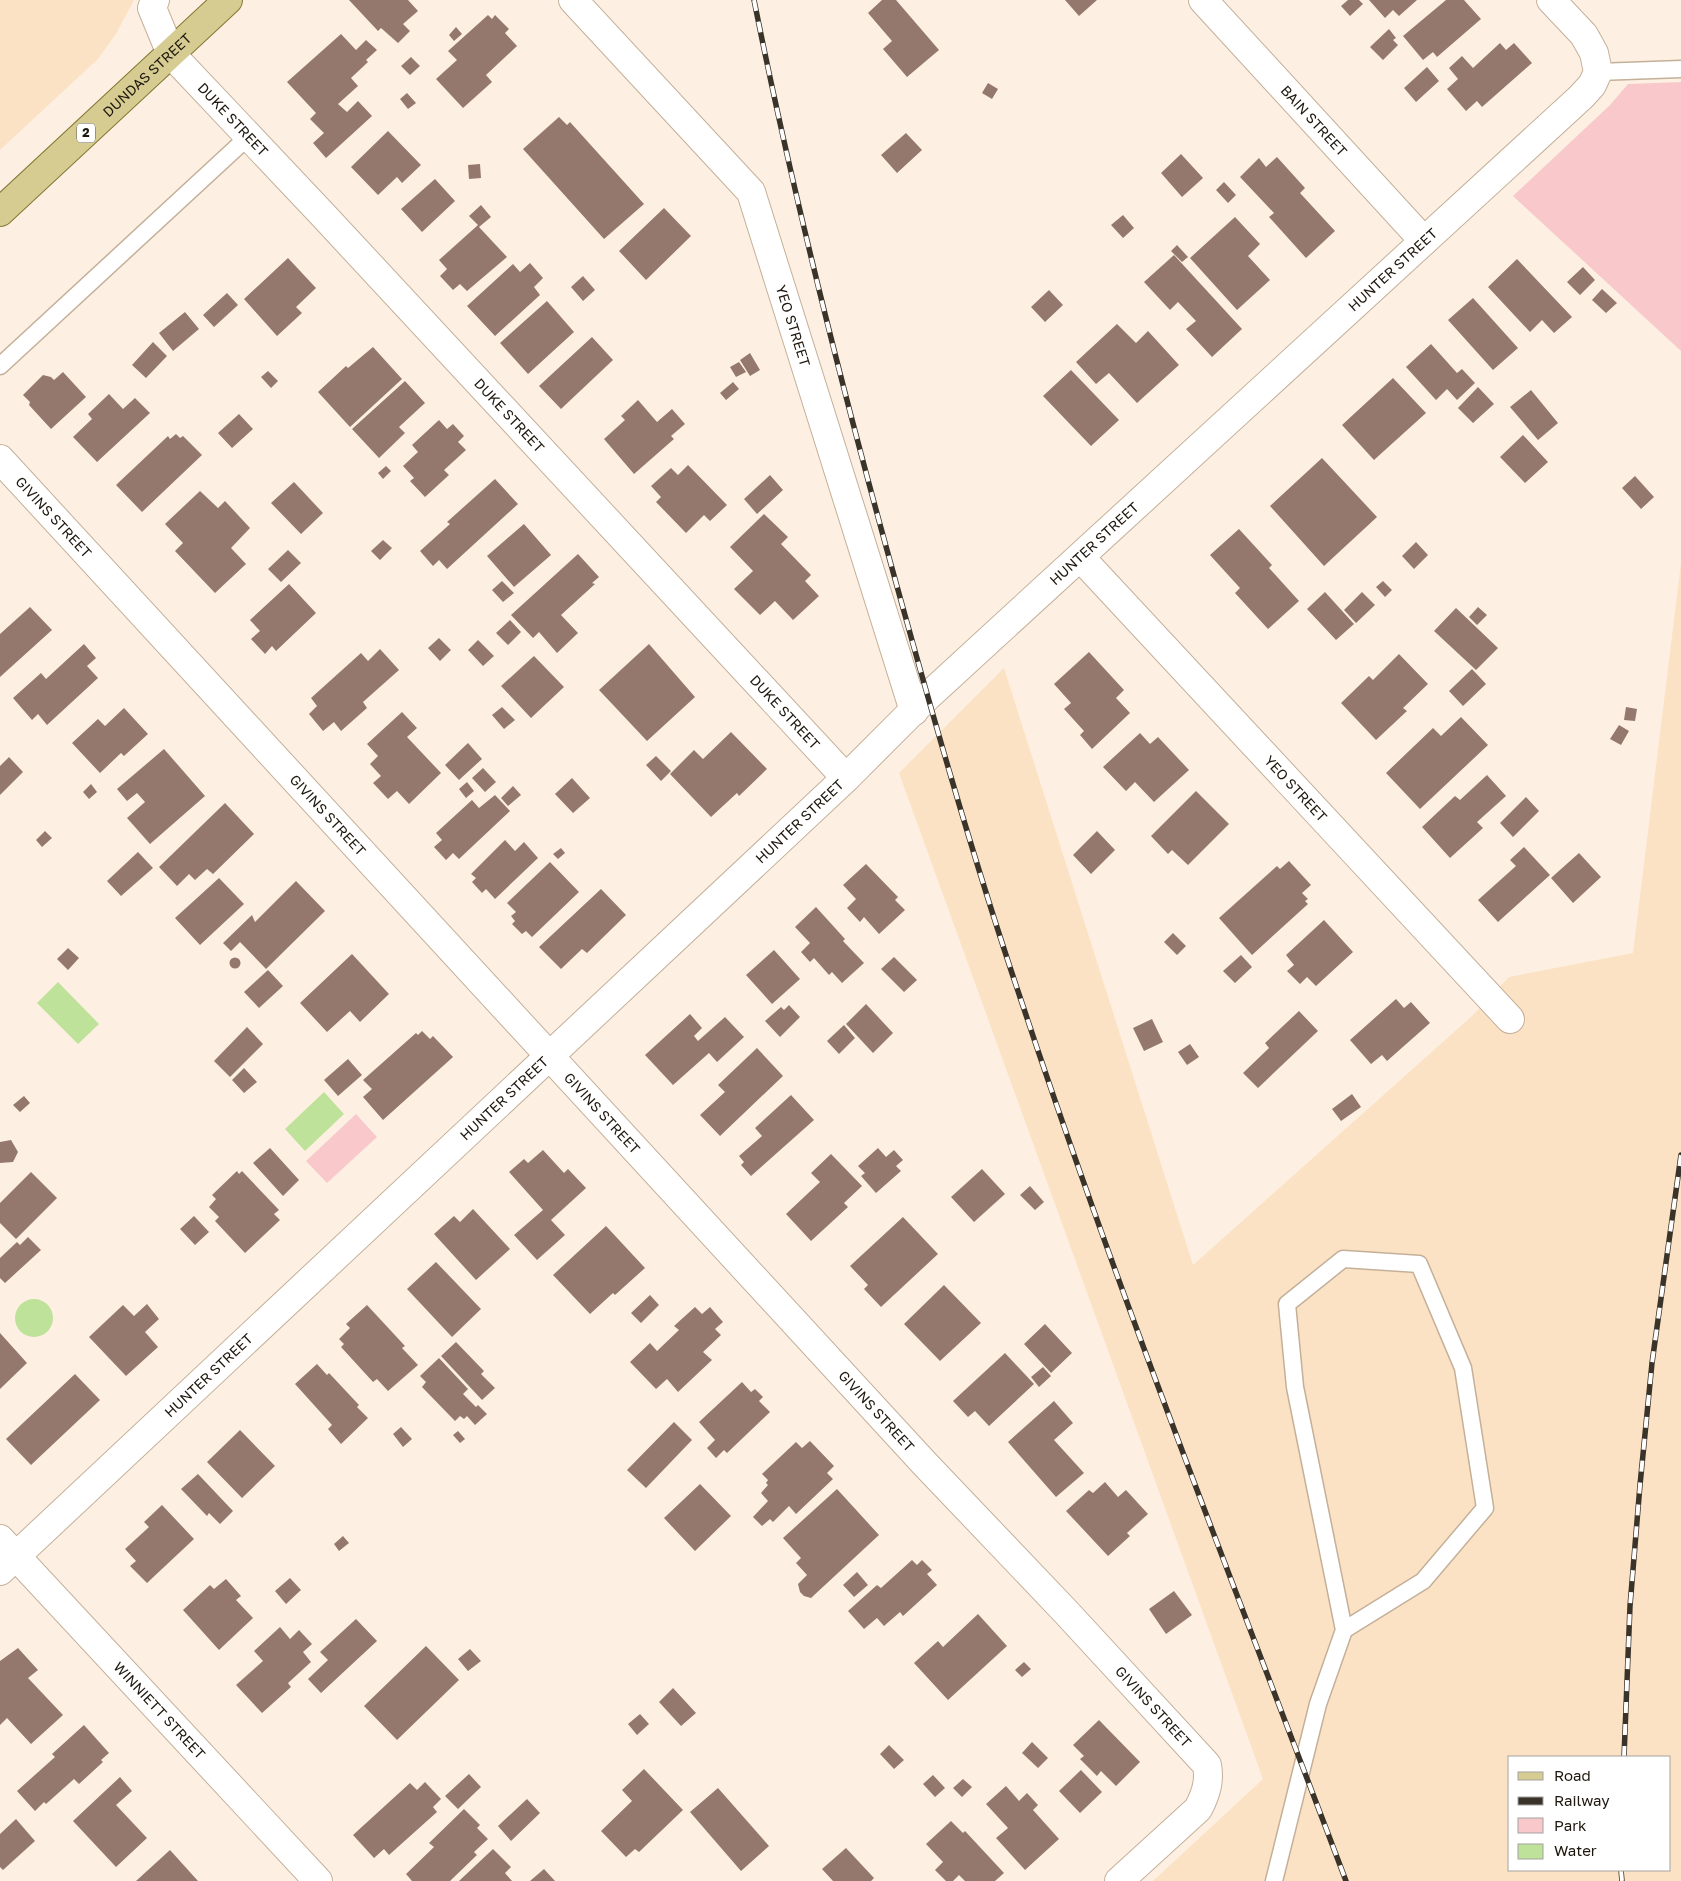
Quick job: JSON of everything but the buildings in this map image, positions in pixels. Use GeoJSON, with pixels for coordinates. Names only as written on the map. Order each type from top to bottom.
{"type":"FeatureCollection","features":[{"type":"Feature","properties":{"kind":"main road","name":"DUNDAS STREET"},"geometry":{"type":"LineString","coordinates":[[3,203],[171,54],[228,0]]}},
{"type":"Feature","properties":{"kind":"street"},"geometry":{"type":"LineString","coordinates":[[155,0],[152,8],[171,54]]}},
{"type":"Feature","properties":{"kind":"street","name":"YEO STREET"},"geometry":{"type":"LineString","coordinates":[[573,0],[751,192],[914,711]]}},
{"type":"Feature","properties":{"kind":"street","name":"BAIN STREET"},"geometry":{"type":"LineString","coordinates":[[1203,0],[1424,241]]}},
{"type":"Feature","properties":{"kind":"street"},"geometry":{"type":"LineString","coordinates":[[1551,0],[1584,35],[1594,52],[1598,72]]}},
{"type":"Feature","properties":{"kind":"street","name":"DUKE STREET"},"geometry":{"type":"LineString","coordinates":[[171,54],[846,778]]}},
{"type":"Feature","properties":{"kind":"street","name":"HUNTER STREET"},"geometry":{"type":"LineString","coordinates":[[5,1556],[550,1056],[846,778],[914,711],[1581,97],[1592,86],[1598,72]]}},
{"type":"Feature","properties":{"kind":"street","name":"GIVINS STREET"},"geometry":{"type":"LineString","coordinates":[[0,459],[926,1464],[1207,1765],[1209,1776],[1207,1788],[1205,1797],[1198,1809],[1119,1881]]}},
{"type":"Feature","properties":{"kind":"street","name":"YEO STREET"},"geometry":{"type":"LineString","coordinates":[[1080,558],[1510,1020]]}},
{"type":"Feature","properties":{"kind":"street","name":"WINNIETT STREET"},"geometry":{"type":"LineString","coordinates":[[5,1556],[318,1881]]}},
{"type":"Feature","properties":{"kind":"lane"},"geometry":{"type":"LineString","coordinates":[[1598,72],[1681,69]]}},
{"type":"Feature","properties":{"kind":"lane"},"geometry":{"type":"LineString","coordinates":[[0,366],[249,136]]}},
{"type":"Feature","properties":{"kind":"lane"},"geometry":{"type":"LineString","coordinates":[[1274,1881],[1318,1704],[1344,1630],[1295,1387],[1287,1304],[1343,1259],[1419,1264],[1464,1368],[1485,1508],[1422,1581],[1344,1630]]}},
{"type":"Feature","properties":{"kind":"shaded area"},"geometry":{"type":"Polygon","coordinates":[[[0,0],[134,0],[116,34],[98,59],[0,150],[0,0]]]}},
{"type":"Feature","properties":{"kind":"shaded area"},"geometry":{"type":"Polygon","coordinates":[[[1681,563],[1681,1881],[1153,1881],[1263,1779],[899,773],[1004,668],[1193,1265],[1472,1016],[1509,977],[1633,953],[1681,563]]]}},
{"type":"Feature","properties":{"kind":"green space"},"geometry":{"type":"Polygon","coordinates":[[[1681,82],[1681,351],[1513,196],[1610,105],[1628,84],[1681,82]]]}},
{"type":"Feature","properties":{"kind":"green space"},"geometry":{"type":"Polygon","coordinates":[[[356,1114],[377,1137],[327,1183],[306,1161],[356,1114]]]}},
{"type":"Feature","properties":{"kind":"water"},"geometry":{"type":"Polygon","coordinates":[[[58,982],[99,1024],[78,1044],[37,1003],[58,982]]]}},
{"type":"Feature","properties":{"kind":"water"},"geometry":{"type":"Polygon","coordinates":[[[324,1092],[344,1114],[305,1151],[285,1129],[324,1092]]]}},
{"type":"Feature","properties":{"kind":"water"},"geometry":{"type":"Polygon","coordinates":[[[34,1299],[48,1304],[53,1318],[48,1332],[34,1337],[20,1332],[15,1318],[20,1304],[34,1299]]]}},
{"type":"Feature","properties":{"kind":"railway"},"geometry":{"type":"LineString","coordinates":[[754,0],[799,207],[850,413],[919,665],[986,893],[1023,1006],[1139,1336],[1346,1881]]}},
{"type":"Feature","properties":{"kind":"railway"},"geometry":{"type":"LineString","coordinates":[[1624,1756],[1630,1606],[1640,1485],[1652,1363],[1681,1155]]}},
{"type":"Feature","properties":{"kind":"railway"},"geometry":{"type":"LineString","coordinates":[[1621,1871],[1622,1881]]}}]}
